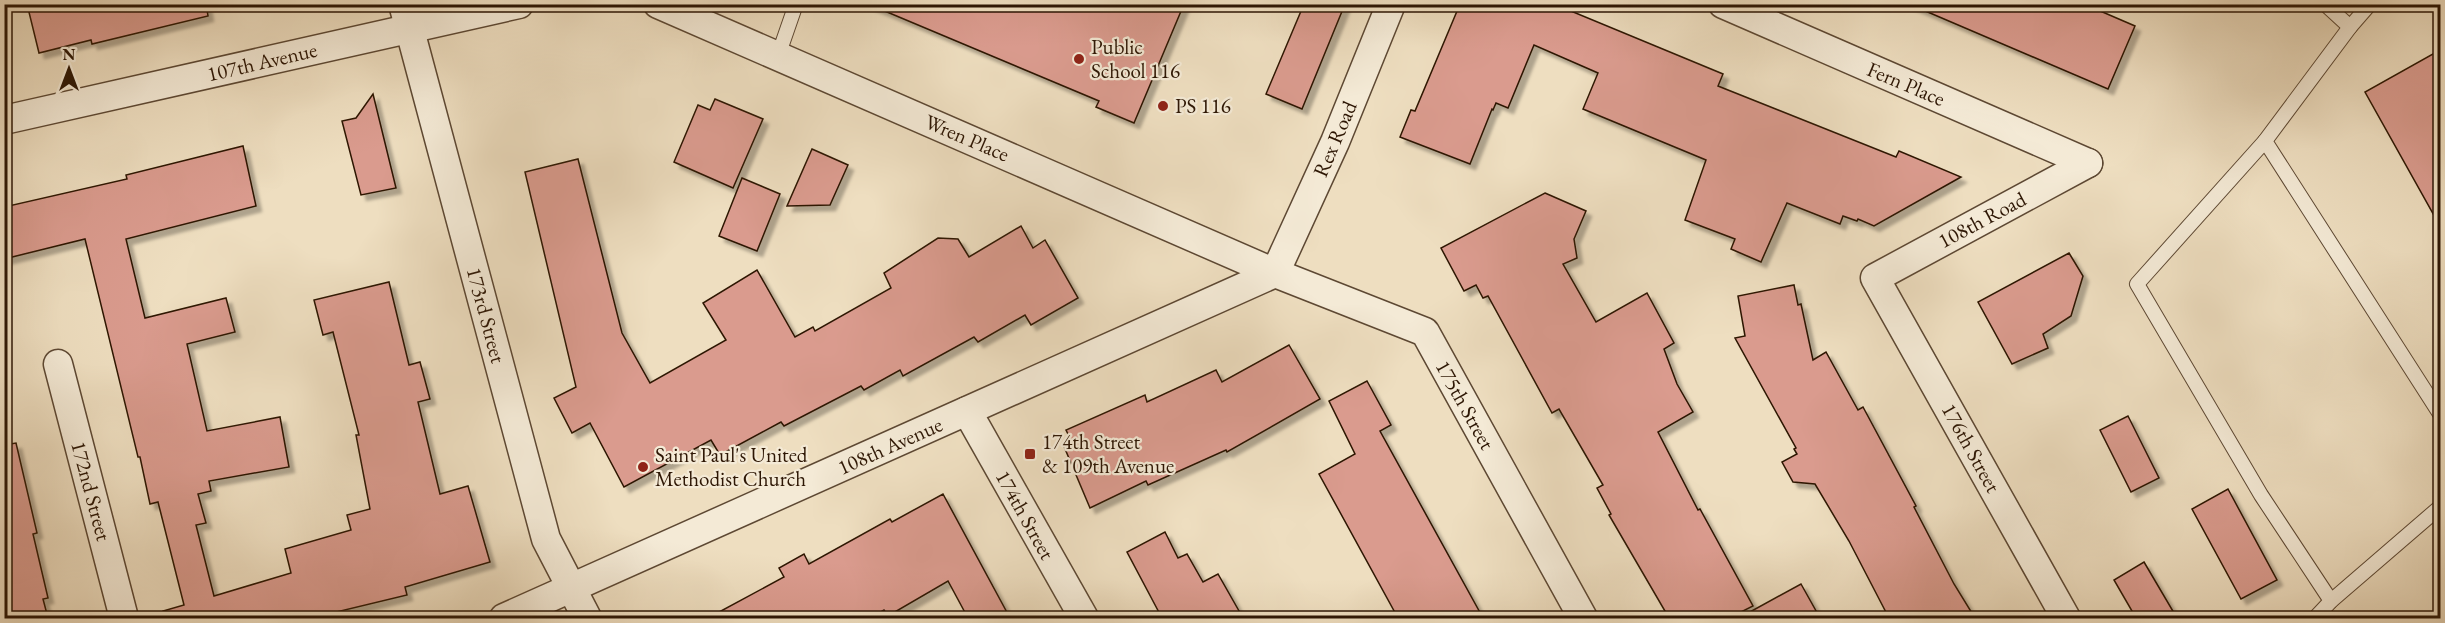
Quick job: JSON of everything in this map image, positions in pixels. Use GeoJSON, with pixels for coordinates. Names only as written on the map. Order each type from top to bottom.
{"type":"FeatureCollection","features":[{"type":"Feature","properties":{"kind":"street","name":"107th Avenue"},"geometry":{"type":"LineString","coordinates":[[4,120],[406,17],[519,4]]}},
{"type":"Feature","properties":{"kind":"street","name":"Wren Place"},"geometry":{"type":"LineString","coordinates":[[658,4],[1275,273]]}},
{"type":"Feature","properties":{"kind":"street","name":"Rex Road"},"geometry":{"type":"LineString","coordinates":[[1275,273],[1335,142],[1391,4]]}},
{"type":"Feature","properties":{"kind":"street","name":"Fern Place"},"geometry":{"type":"LineString","coordinates":[[1723,4],[2088,163]]}},
{"type":"Feature","properties":{"kind":"street","name":"173rd Street"},"geometry":{"type":"LineString","coordinates":[[406,17],[546,539],[587,618]]}},
{"type":"Feature","properties":{"kind":"street","name":"108th Road"},"geometry":{"type":"LineString","coordinates":[[1875,278],[2088,163]]}},
{"type":"Feature","properties":{"kind":"street","name":"108th Avenue"},"geometry":{"type":"LineString","coordinates":[[504,618],[1275,273]]}},
{"type":"Feature","properties":{"kind":"street","name":"175th Street"},"geometry":{"type":"LineString","coordinates":[[1275,273],[1425,332],[1584,618]]}},
{"type":"Feature","properties":{"kind":"street","name":"176th Street"},"geometry":{"type":"LineString","coordinates":[[1875,278],[2066,618]]}},
{"type":"Feature","properties":{"kind":"street","name":"172nd Street"},"geometry":{"type":"LineString","coordinates":[[58,364],[124,618]]}},
{"type":"Feature","properties":{"kind":"street","name":"174th Street"},"geometry":{"type":"LineString","coordinates":[[967,411],[1083,618]]}},
{"type":"Feature","properties":{"kind":"lane"},"geometry":{"type":"LineString","coordinates":[[778,56],[796,4]]}},
{"type":"Feature","properties":{"kind":"lane"},"geometry":{"type":"LineString","coordinates":[[2325,4],[2350,27]]}},
{"type":"Feature","properties":{"kind":"lane"},"geometry":{"type":"LineString","coordinates":[[2331,601],[2261,495],[2137,284],[2265,141],[2350,27],[2370,4]]}},
{"type":"Feature","properties":{"kind":"lane"},"geometry":{"type":"LineString","coordinates":[[2265,141],[2440,412]]}},
{"type":"Feature","properties":{"kind":"lane"},"geometry":{"type":"LineString","coordinates":[[2315,618],[2331,601],[2440,507]]}},
{"type":"Feature","properties":{"kind":"building"},"geometry":{"type":"Polygon","coordinates":[[[27,4],[206,4],[208,16],[92,44],[91,40],[39,53],[27,4]]]}},
{"type":"Feature","properties":{"kind":"building","name":"Public School 116"},"geometry":{"type":"Polygon","coordinates":[[[868,4],[1184,4],[1134,123],[1096,107],[1099,101],[868,4]]]}},
{"type":"Feature","properties":{"kind":"building"},"geometry":{"type":"Polygon","coordinates":[[[1304,4],[1345,4],[1302,109],[1266,94],[1304,4]]]}},
{"type":"Feature","properties":{"kind":"building"},"geometry":{"type":"Polygon","coordinates":[[[1460,4],[1554,4],[1723,74],[1718,86],[1896,157],[1899,151],[1961,177],[1874,226],[1843,216],[1840,224],[1787,203],[1761,262],[1731,249],[1735,239],[1685,220],[1706,160],[1583,109],[1598,73],[1534,45],[1508,108],[1496,103],[1470,164],[1400,137],[1411,110],[1415,111],[1460,4]]]}},
{"type":"Feature","properties":{"kind":"building"},"geometry":{"type":"Polygon","coordinates":[[[1909,4],[2084,4],[2135,26],[2108,89],[1909,4]]]}},
{"type":"Feature","properties":{"kind":"building"},"geometry":{"type":"Polygon","coordinates":[[[2440,50],[2440,226],[2365,92],[2440,50]]]}},
{"type":"Feature","properties":{"kind":"building"},"geometry":{"type":"Polygon","coordinates":[[[373,94],[396,188],[361,195],[342,121],[356,118],[373,94]]]}},
{"type":"Feature","properties":{"kind":"building"},"geometry":{"type":"Polygon","coordinates":[[[715,99],[763,119],[733,188],[674,162],[698,105],[710,110],[715,99]]]}},
{"type":"Feature","properties":{"kind":"building"},"geometry":{"type":"Polygon","coordinates":[[[243,146],[256,206],[126,239],[145,318],[226,298],[235,332],[187,344],[207,431],[280,417],[289,467],[209,481],[211,491],[198,494],[206,523],[196,525],[214,596],[291,573],[285,549],[351,530],[347,515],[370,509],[356,435],[359,435],[333,332],[323,335],[314,300],[389,282],[409,365],[420,362],[430,399],[418,402],[440,494],[468,486],[490,562],[405,587],[407,595],[332,613],[333,618],[164,618],[163,611],[184,605],[158,502],[150,504],[85,239],[4,259],[4,207],[127,179],[126,175],[243,146]]]}},
{"type":"Feature","properties":{"kind":"building"},"geometry":{"type":"Polygon","coordinates":[[[812,149],[848,165],[830,205],[787,206],[812,149]]]}},
{"type":"Feature","properties":{"kind":"building"},"geometry":{"type":"Polygon","coordinates":[[[578,159],[622,333],[650,383],[726,340],[703,303],[757,270],[795,337],[813,327],[815,331],[891,288],[884,273],[938,238],[958,239],[969,257],[1021,226],[1033,248],[1045,240],[1078,298],[1031,325],[1025,315],[978,342],[974,337],[903,376],[900,370],[864,390],[861,386],[784,426],[781,422],[720,455],[711,440],[624,487],[590,423],[572,433],[554,398],[576,387],[525,172],[578,159]]]}},
{"type":"Feature","properties":{"kind":"building"},"geometry":{"type":"Polygon","coordinates":[[[742,178],[780,194],[757,251],[719,236],[742,178]]]}},
{"type":"Feature","properties":{"kind":"building"},"geometry":{"type":"Polygon","coordinates":[[[1545,193],[1586,211],[1574,239],[1577,258],[1563,264],[1596,322],[1647,293],[1674,343],[1664,349],[1677,384],[1693,412],[1658,432],[1698,510],[1700,509],[1753,606],[1729,618],[1669,618],[1609,515],[1611,514],[1597,488],[1603,485],[1559,409],[1552,413],[1488,296],[1483,298],[1476,285],[1464,291],[1441,248],[1545,193]]]}},
{"type":"Feature","properties":{"kind":"building"},"geometry":{"type":"Polygon","coordinates":[[[2069,253],[2083,276],[2071,316],[2043,334],[2048,348],[2012,364],[1978,302],[2069,253]]]}},
{"type":"Feature","properties":{"kind":"building"},"geometry":{"type":"Polygon","coordinates":[[[1794,285],[1798,305],[1801,304],[1813,360],[1826,352],[1858,410],[1863,407],[1916,506],[1914,507],[1954,584],[1975,618],[1889,618],[1849,541],[1815,484],[1793,482],[1782,462],[1797,454],[1794,449],[1796,448],[1735,338],[1745,336],[1738,296],[1794,285]]]}},
{"type":"Feature","properties":{"kind":"building"},"geometry":{"type":"Polygon","coordinates":[[[1289,345],[1320,399],[1227,452],[1226,450],[1148,485],[1146,481],[1090,508],[1063,444],[1071,440],[1066,430],[1145,395],[1147,402],[1216,370],[1222,382],[1289,345]]]}},
{"type":"Feature","properties":{"kind":"building"},"geometry":{"type":"Polygon","coordinates":[[[1367,381],[1391,425],[1380,431],[1483,618],[1398,618],[1319,474],[1355,454],[1329,401],[1367,381]]]}},
{"type":"Feature","properties":{"kind":"building"},"geometry":{"type":"Polygon","coordinates":[[[2128,416],[2159,478],[2131,492],[2100,430],[2128,416]]]}},
{"type":"Feature","properties":{"kind":"building"},"geometry":{"type":"Polygon","coordinates":[[[16,443],[37,533],[33,534],[48,598],[43,599],[48,618],[4,618],[4,445],[16,443]]]}},
{"type":"Feature","properties":{"kind":"building"},"geometry":{"type":"Polygon","coordinates":[[[2228,489],[2277,580],[2241,599],[2192,509],[2228,489]]]}},
{"type":"Feature","properties":{"kind":"building"},"geometry":{"type":"Polygon","coordinates":[[[943,494],[1010,618],[968,618],[948,581],[888,616],[884,610],[870,618],[708,618],[784,577],[779,568],[804,554],[809,564],[890,519],[892,522],[943,494]]]}},
{"type":"Feature","properties":{"kind":"building"},"geometry":{"type":"Polygon","coordinates":[[[1165,532],[1178,558],[1187,554],[1203,582],[1218,574],[1243,618],[1162,618],[1127,552],[1165,532]]]}},
{"type":"Feature","properties":{"kind":"building"},"geometry":{"type":"Polygon","coordinates":[[[2144,562],[2177,618],[2136,618],[2114,580],[2144,562]]]}},
{"type":"Feature","properties":{"kind":"building"},"geometry":{"type":"Polygon","coordinates":[[[1801,584],[1820,618],[1739,618],[1801,584]]]}},
{"type":"Feature","properties":{"kind":"place","name":"Public School 116"},"geometry":{"type":"Point","coordinates":[1079,59]}},
{"type":"Feature","properties":{"kind":"place","name":"PS 116"},"geometry":{"type":"Point","coordinates":[1163,106]}},
{"type":"Feature","properties":{"kind":"place","name":"174th Street & 109th Avenue"},"geometry":{"type":"Point","coordinates":[1030,454]}},
{"type":"Feature","properties":{"kind":"place","name":"Saint Paul's United Methodist Church"},"geometry":{"type":"Point","coordinates":[643,467]}}]}
